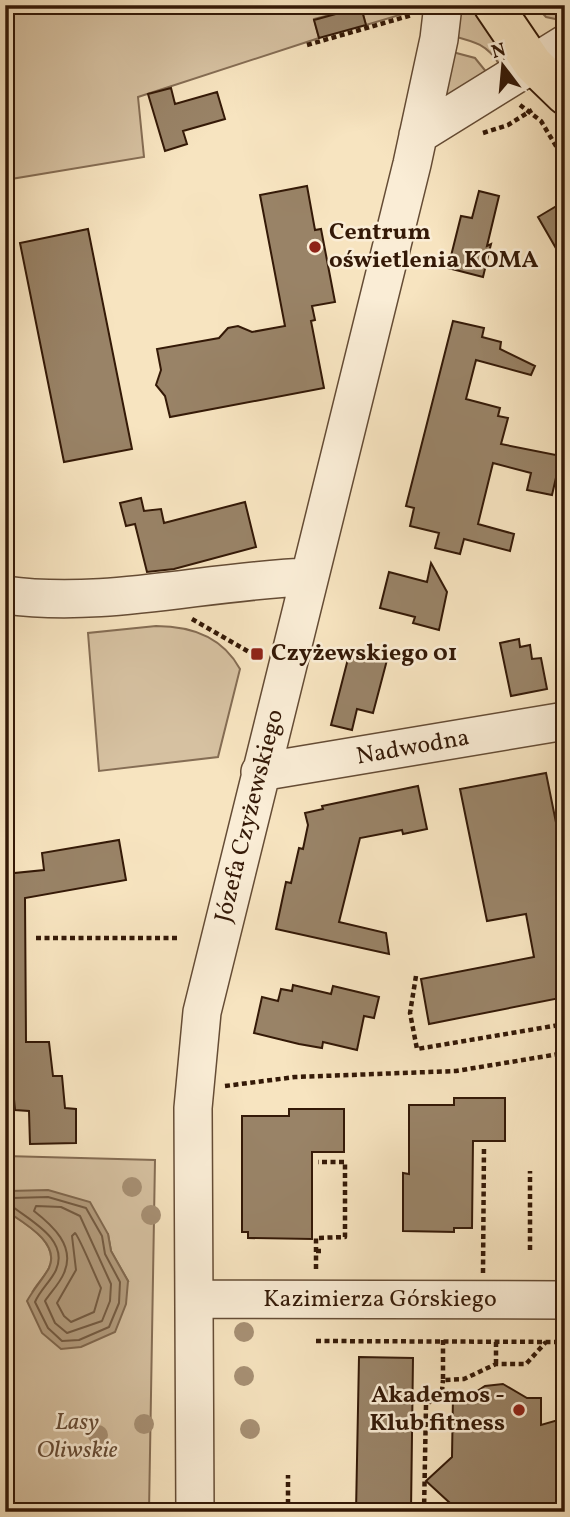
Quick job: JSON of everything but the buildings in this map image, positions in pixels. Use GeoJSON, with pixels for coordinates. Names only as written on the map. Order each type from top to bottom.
{"type":"FeatureCollection","features":[{"type":"Feature","properties":{"kind":"main road"},"geometry":{"type":"LineString","coordinates":[[493,5],[549,54],[565,95]]}},
{"type":"Feature","properties":{"kind":"street","name":"Józefa Czyżewskiego"},"geometry":{"type":"LineString","coordinates":[[205,1509],[195,1299],[192,1143],[196,1057],[209,980],[418,135],[429,10]]}},
{"type":"Feature","properties":{"kind":"street"},"geometry":{"type":"LineString","coordinates":[[418,135],[549,54]]}},
{"type":"Feature","properties":{"kind":"street"},"geometry":{"type":"LineString","coordinates":[[5,595],[30,599],[90,598],[309,577]]}},
{"type":"Feature","properties":{"kind":"street","name":"Nadwodna"},"geometry":{"type":"LineString","coordinates":[[260,772],[565,721]]}},
{"type":"Feature","properties":{"kind":"street","name":"Kazimierza Górskiego"},"geometry":{"type":"LineString","coordinates":[[195,1299],[565,1300]]}},
{"type":"Feature","properties":{"kind":"path"},"geometry":{"type":"LineString","coordinates":[[307,45],[429,10]]}},
{"type":"Feature","properties":{"kind":"path"},"geometry":{"type":"LineString","coordinates":[[478,136],[508,125],[531,111],[541,121],[565,161]]}},
{"type":"Feature","properties":{"kind":"path"},"geometry":{"type":"LineString","coordinates":[[148,593],[249,652]]}},
{"type":"Feature","properties":{"kind":"path"},"geometry":{"type":"LineString","coordinates":[[36,938],[178,938]]}},
{"type":"Feature","properties":{"kind":"path"},"geometry":{"type":"LineString","coordinates":[[416,976],[410,1013],[417,1049],[565,1024]]}},
{"type":"Feature","properties":{"kind":"path"},"geometry":{"type":"LineString","coordinates":[[214,1087],[295,1077],[456,1071],[565,1053]]}},
{"type":"Feature","properties":{"kind":"path"},"geometry":{"type":"LineString","coordinates":[[482,1284],[484,1146]]}},
{"type":"Feature","properties":{"kind":"path"},"geometry":{"type":"LineString","coordinates":[[316,1273],[316,1237],[345,1237],[345,1162],[318,1162]]}},
{"type":"Feature","properties":{"kind":"path"},"geometry":{"type":"LineString","coordinates":[[530,1171],[530,1250]]}},
{"type":"Feature","properties":{"kind":"path"},"geometry":{"type":"LineString","coordinates":[[316,1251],[324,1251]]}},
{"type":"Feature","properties":{"kind":"path"},"geometry":{"type":"LineString","coordinates":[[424,1512],[426,1405],[442,1391],[443,1340]]}},
{"type":"Feature","properties":{"kind":"path"},"geometry":{"type":"LineString","coordinates":[[316,1341],[565,1342]]}},
{"type":"Feature","properties":{"kind":"path"},"geometry":{"type":"LineString","coordinates":[[496,1341],[496,1364]]}},
{"type":"Feature","properties":{"kind":"path"},"geometry":{"type":"LineString","coordinates":[[443,1380],[464,1379],[496,1364],[526,1364],[546,1342]]}},
{"type":"Feature","properties":{"kind":"path"},"geometry":{"type":"LineString","coordinates":[[205,1509],[288,1506],[288,1475]]}},
{"type":"Feature","properties":{"kind":"green space"},"geometry":{"type":"Polygon","coordinates":[[[5,5],[408,5],[403,14],[366,25],[361,7],[314,19],[319,38],[138,97],[144,157],[5,180],[5,5]]]}},
{"type":"Feature","properties":{"kind":"green space"},"geometry":{"type":"Polygon","coordinates":[[[453,5],[475,5],[509,60],[500,66],[479,44],[449,35],[453,5]]]}},
{"type":"Feature","properties":{"kind":"green space"},"geometry":{"type":"Polygon","coordinates":[[[535,5],[565,5],[565,21],[546,17],[535,5]]]}},
{"type":"Feature","properties":{"kind":"green space"},"geometry":{"type":"Polygon","coordinates":[[[445,50],[475,58],[488,74],[431,108],[445,50]]]}},
{"type":"Feature","properties":{"kind":"green space"},"geometry":{"type":"Polygon","coordinates":[[[156,626],[181,628],[204,635],[224,648],[240,669],[218,757],[99,771],[88,633],[156,626]]]}},
{"type":"Feature","properties":{"kind":"green space","name":"Lasy Oliwskie"},"geometry":{"type":"Polygon","coordinates":[[[5,1156],[155,1160],[149,1512],[5,1512],[5,1210],[38,1234],[50,1250],[49,1268],[33,1291],[128,1281],[111,1251],[108,1234],[9,1191],[5,1196],[5,1156]]]}},
{"type":"Feature","properties":{"kind":"water"},"geometry":{"type":"Polygon","coordinates":[[[48,1190],[90,1202],[108,1234],[111,1251],[128,1281],[126,1304],[115,1332],[81,1347],[61,1349],[42,1333],[27,1301],[49,1268],[50,1250],[38,1234],[5,1210],[5,1196],[9,1191],[48,1190]]]}},
{"type":"Feature","properties":{"kind":"place","name":"Centrum oświetlenia KOMA"},"geometry":{"type":"Point","coordinates":[315,247]}},
{"type":"Feature","properties":{"kind":"place","name":"Czyżewskiego 01"},"geometry":{"type":"Point","coordinates":[257,654]}},
{"type":"Feature","properties":{"kind":"place","name":"Akademos - Klub fitness"},"geometry":{"type":"Point","coordinates":[519,1410]}}]}
